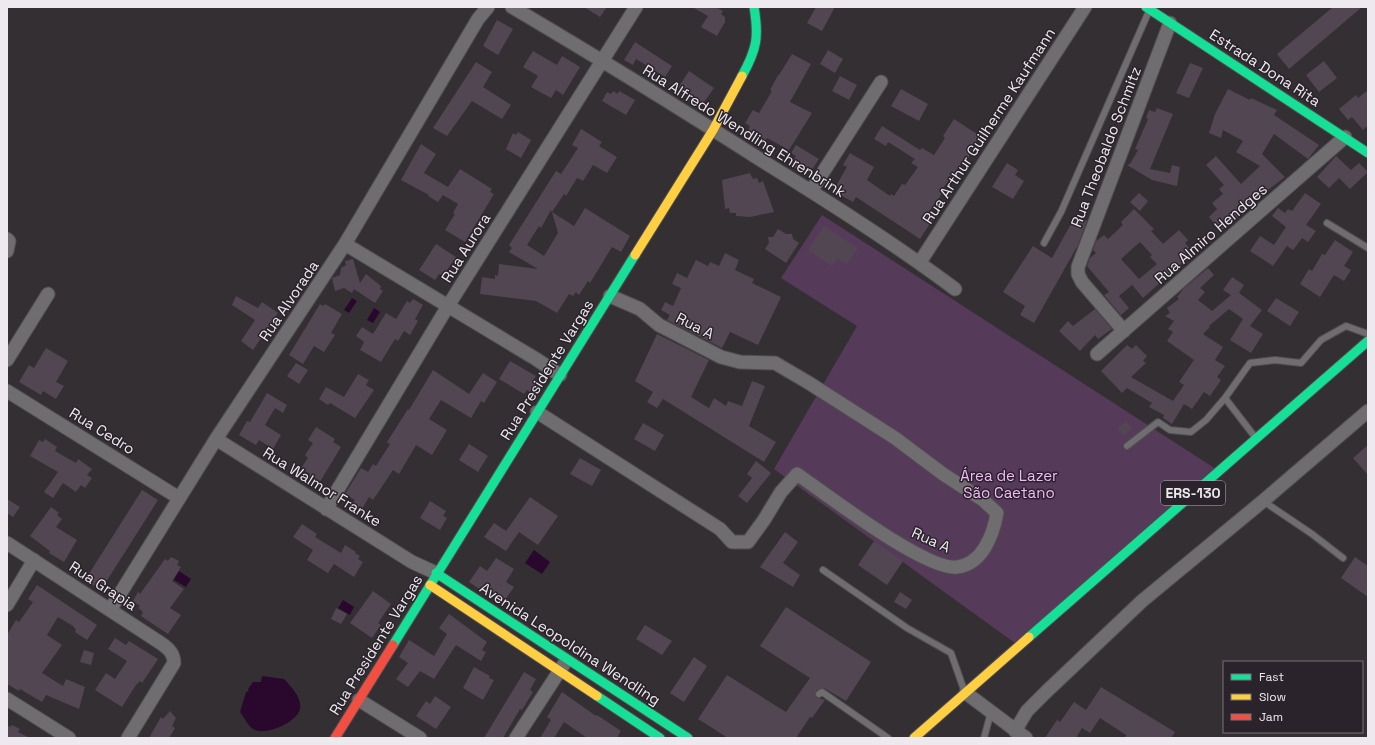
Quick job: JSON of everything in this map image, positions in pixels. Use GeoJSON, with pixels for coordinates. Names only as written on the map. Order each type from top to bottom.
{"type":"FeatureCollection","features":[{"type":"Feature","properties":{"kind":"main road","name":"Rua Presidente Vargas"},"geometry":{"type":"LineString","coordinates":[[335,738],[436,573],[713,130],[756,47],[754,7]]}},
{"type":"Feature","properties":{"kind":"main road","name":"Estrada Dona Rita"},"geometry":{"type":"LineString","coordinates":[[1148,8],[1368,153]]}},
{"type":"Feature","properties":{"kind":"main road","name":"ERS-130"},"geometry":{"type":"LineString","coordinates":[[914,738],[1368,341]]}},
{"type":"Feature","properties":{"kind":"main road","name":"Avenida Leopoldina Wendling"},"geometry":{"type":"LineString","coordinates":[[436,573],[688,738]]}},
{"type":"Feature","properties":{"kind":"main road","name":"Avenida Leopoldina Wendling"},"geometry":{"type":"LineString","coordinates":[[430,585],[660,738]]}},
{"type":"Feature","properties":{"kind":"street","name":"Rua Alvorada"},"geometry":{"type":"LineString","coordinates":[[110,610],[216,440],[345,244],[478,20],[488,7]]}},
{"type":"Feature","properties":{"kind":"street","name":"Rua Alfredo Wendling Ehrenbrink"},"geometry":{"type":"LineString","coordinates":[[512,7],[602,60],[812,192],[920,262],[955,289]]}},
{"type":"Feature","properties":{"kind":"street","name":"Rua Aurora"},"geometry":{"type":"LineString","coordinates":[[326,509],[448,306],[636,7]]}},
{"type":"Feature","properties":{"kind":"street","name":"Rua Arthur Guilherme Kaufmann"},"geometry":{"type":"LineString","coordinates":[[920,262],[1085,7]]}},
{"type":"Feature","properties":{"kind":"street","name":"Rua Theobaldo Schmitz"},"geometry":{"type":"LineString","coordinates":[[1124,331],[1082,282],[1078,274],[1078,267],[1170,23]]}},
{"type":"Feature","properties":{"kind":"street"},"geometry":{"type":"LineString","coordinates":[[812,192],[881,82]]}},
{"type":"Feature","properties":{"kind":"street","name":"Rua Almiro Hendges"},"geometry":{"type":"LineString","coordinates":[[1097,354],[1345,137]]}},
{"type":"Feature","properties":{"kind":"street"},"geometry":{"type":"LineString","coordinates":[[7,239],[9,241],[9,246],[7,251]]}},
{"type":"Feature","properties":{"kind":"street"},"geometry":{"type":"LineString","coordinates":[[345,244],[560,375]]}},
{"type":"Feature","properties":{"kind":"street"},"geometry":{"type":"LineString","coordinates":[[7,360],[48,294]]}},
{"type":"Feature","properties":{"kind":"street","name":"Rua A"},"geometry":{"type":"LineString","coordinates":[[537,412],[720,529],[732,542],[748,542],[764,520],[780,492],[798,474],[888,538],[935,563],[955,568],[971,564],[988,544],[994,531],[997,513],[983,500],[943,474],[895,438],[775,363],[740,362],[721,357],[659,325],[640,309],[610,296]]}},
{"type":"Feature","properties":{"kind":"street","name":"Rua Cedro"},"geometry":{"type":"LineString","coordinates":[[7,391],[179,498]]}},
{"type":"Feature","properties":{"kind":"street"},"geometry":{"type":"LineString","coordinates":[[1015,731],[1027,711],[1142,601],[1263,501],[1368,411]]}},
{"type":"Feature","properties":{"kind":"street","name":"Rua Walmor Franke"},"geometry":{"type":"LineString","coordinates":[[216,440],[412,562],[436,573]]}},
{"type":"Feature","properties":{"kind":"street","name":"Rua Grapia"},"geometry":{"type":"LineString","coordinates":[[7,543],[170,650],[174,656],[174,663],[128,738]]}},
{"type":"Feature","properties":{"kind":"street"},"geometry":{"type":"LineString","coordinates":[[7,605],[34,560]]}},
{"type":"Feature","properties":{"kind":"street","name":"Rua Walmor Franke"},"geometry":{"type":"LineString","coordinates":[[412,562],[430,585]]}},
{"type":"Feature","properties":{"kind":"street"},"geometry":{"type":"LineString","coordinates":[[516,738],[568,659]]}},
{"type":"Feature","properties":{"kind":"street"},"geometry":{"type":"LineString","coordinates":[[966,693],[1026,738]]}},
{"type":"Feature","properties":{"kind":"street"},"geometry":{"type":"LineString","coordinates":[[7,699],[70,738]]}},
{"type":"Feature","properties":{"kind":"street"},"geometry":{"type":"LineString","coordinates":[[359,700],[420,738]]}},
{"type":"Feature","properties":{"kind":"lane"},"geometry":{"type":"LineString","coordinates":[[1044,243],[1061,212],[1148,8]]}},
{"type":"Feature","properties":{"kind":"lane"},"geometry":{"type":"LineString","coordinates":[[1326,223],[1368,248]]}},
{"type":"Feature","properties":{"kind":"lane"},"geometry":{"type":"LineString","coordinates":[[1127,446],[1158,422],[1170,430],[1191,432],[1206,420],[1225,398],[1250,364],[1275,360],[1301,363],[1321,340],[1346,326],[1368,334]]}},
{"type":"Feature","properties":{"kind":"lane"},"geometry":{"type":"LineString","coordinates":[[1225,398],[1257,438]]}},
{"type":"Feature","properties":{"kind":"lane"},"geometry":{"type":"LineString","coordinates":[[1263,501],[1312,534],[1343,558]]}},
{"type":"Feature","properties":{"kind":"lane"},"geometry":{"type":"LineString","coordinates":[[823,570],[907,628],[951,653],[966,693]]}},
{"type":"Feature","properties":{"kind":"lane"},"geometry":{"type":"LineString","coordinates":[[819,694],[822,692],[888,738]]}},
{"type":"Feature","properties":{"kind":"lane"},"geometry":{"type":"LineString","coordinates":[[984,738],[991,712]]}},
{"type":"Feature","properties":{"kind":"green space","name":"Área de Lazer São Caetano"},"geometry":{"type":"Polygon","coordinates":[[[822,215],[1219,471],[1019,646],[774,469],[857,326],[781,278],[822,215]]]}},
{"type":"Feature","properties":{"kind":"shaded area"},"geometry":{"type":"Polygon","coordinates":[[[352,298],[357,301],[349,313],[344,310],[352,298]]]}},
{"type":"Feature","properties":{"kind":"shaded area"},"geometry":{"type":"Polygon","coordinates":[[[374,308],[380,312],[373,323],[367,320],[374,308]]]}},
{"type":"Feature","properties":{"kind":"shaded area"},"geometry":{"type":"Polygon","coordinates":[[[534,550],[550,562],[542,574],[525,563],[534,550]]]}},
{"type":"Feature","properties":{"kind":"shaded area"},"geometry":{"type":"Polygon","coordinates":[[[179,571],[191,579],[186,587],[174,580],[179,571]]]}},
{"type":"Feature","properties":{"kind":"shaded area"},"geometry":{"type":"Polygon","coordinates":[[[343,600],[354,607],[350,615],[338,608],[343,600]]]}},
{"type":"Feature","properties":{"kind":"shaded area"},"geometry":{"type":"Polygon","coordinates":[[[262,676],[284,679],[298,696],[300,709],[298,714],[293,719],[280,727],[272,730],[258,731],[251,728],[240,712],[246,692],[249,691],[248,689],[253,682],[261,682],[262,676]]]}},
{"type":"Feature","properties":{"kind":"building"},"geometry":{"type":"Polygon","coordinates":[[[584,7],[607,7],[600,17],[584,7]]]}},
{"type":"Feature","properties":{"kind":"building"},"geometry":{"type":"Polygon","coordinates":[[[692,7],[716,7],[723,11],[721,14],[725,17],[725,22],[717,36],[701,27],[708,16],[692,7]]]}},
{"type":"Feature","properties":{"kind":"building"},"geometry":{"type":"Polygon","coordinates":[[[816,7],[835,7],[822,31],[807,23],[816,7]]]}},
{"type":"Feature","properties":{"kind":"building"},"geometry":{"type":"Polygon","coordinates":[[[1333,7],[1362,7],[1289,69],[1277,54],[1333,7]]]}},
{"type":"Feature","properties":{"kind":"building"},"geometry":{"type":"Polygon","coordinates":[[[497,20],[513,29],[498,55],[483,46],[497,20]]]}},
{"type":"Feature","properties":{"kind":"building"},"geometry":{"type":"Polygon","coordinates":[[[635,42],[672,66],[665,77],[636,59],[633,65],[624,60],[635,42]]]}},
{"type":"Feature","properties":{"kind":"building"},"geometry":{"type":"Polygon","coordinates":[[[828,50],[843,59],[835,73],[820,64],[828,50]]]}},
{"type":"Feature","properties":{"kind":"building"},"geometry":{"type":"Polygon","coordinates":[[[533,51],[557,65],[562,56],[580,67],[563,95],[556,90],[551,98],[531,87],[538,76],[523,67],[533,51]]]}},
{"type":"Feature","properties":{"kind":"building"},"geometry":{"type":"Polygon","coordinates":[[[792,54],[811,64],[790,102],[812,113],[789,150],[767,138],[766,141],[748,131],[750,126],[745,123],[753,110],[759,113],[772,91],[770,90],[778,75],[792,54]]]}},
{"type":"Feature","properties":{"kind":"building"},"geometry":{"type":"Polygon","coordinates":[[[1324,61],[1337,78],[1319,92],[1306,75],[1324,61]]]}},
{"type":"Feature","properties":{"kind":"building"},"geometry":{"type":"Polygon","coordinates":[[[476,62],[492,72],[483,87],[511,105],[502,119],[472,101],[447,136],[433,128],[476,62]]]}},
{"type":"Feature","properties":{"kind":"building"},"geometry":{"type":"Polygon","coordinates":[[[1190,63],[1203,68],[1189,98],[1176,93],[1190,63]]]}},
{"type":"Feature","properties":{"kind":"building"},"geometry":{"type":"Polygon","coordinates":[[[689,71],[714,88],[702,105],[678,88],[689,71]]]}},
{"type":"Feature","properties":{"kind":"building"},"geometry":{"type":"Polygon","coordinates":[[[840,76],[857,85],[849,100],[832,91],[840,76]]]}},
{"type":"Feature","properties":{"kind":"building"},"geometry":{"type":"Polygon","coordinates":[[[901,89],[928,104],[919,121],[891,106],[901,89]]]}},
{"type":"Feature","properties":{"kind":"building"},"geometry":{"type":"Polygon","coordinates":[[[1228,89],[1250,100],[1251,98],[1277,110],[1274,115],[1319,145],[1308,159],[1274,134],[1262,154],[1285,177],[1237,214],[1239,216],[1221,231],[1209,217],[1217,209],[1212,203],[1223,194],[1219,189],[1224,185],[1206,165],[1216,156],[1241,184],[1260,166],[1236,152],[1243,141],[1223,130],[1221,138],[1209,133],[1215,114],[1228,89]]]}},
{"type":"Feature","properties":{"kind":"building"},"geometry":{"type":"Polygon","coordinates":[[[1368,90],[1368,125],[1363,130],[1352,117],[1348,120],[1339,109],[1356,95],[1358,98],[1368,90]]]}},
{"type":"Feature","properties":{"kind":"building"},"geometry":{"type":"Polygon","coordinates":[[[613,91],[618,94],[619,91],[635,100],[626,115],[602,101],[607,92],[611,94],[613,91]]]}},
{"type":"Feature","properties":{"kind":"building"},"geometry":{"type":"Polygon","coordinates":[[[1157,108],[1173,114],[1150,169],[1170,173],[1172,165],[1180,167],[1177,186],[1152,180],[1127,165],[1130,164],[1138,150],[1135,149],[1148,119],[1146,118],[1149,110],[1155,112],[1157,108]]]}},
{"type":"Feature","properties":{"kind":"building"},"geometry":{"type":"Polygon","coordinates":[[[954,119],[980,136],[968,154],[970,155],[965,163],[963,161],[943,188],[945,189],[929,212],[935,216],[920,239],[856,197],[853,202],[833,191],[847,167],[843,165],[850,153],[874,167],[867,180],[890,196],[891,194],[894,196],[902,184],[905,185],[918,167],[911,163],[915,159],[888,142],[886,146],[874,139],[882,126],[920,150],[922,148],[934,155],[945,138],[943,136],[954,119]]]}},
{"type":"Feature","properties":{"kind":"building"},"geometry":{"type":"Polygon","coordinates":[[[581,129],[602,142],[599,146],[617,157],[607,173],[593,165],[583,181],[577,178],[566,196],[564,194],[552,212],[574,226],[585,208],[630,236],[621,252],[612,247],[590,283],[588,281],[579,295],[576,292],[573,296],[569,294],[557,313],[536,301],[480,294],[482,277],[495,279],[495,275],[498,276],[499,264],[538,269],[509,252],[512,248],[509,245],[556,171],[561,174],[578,148],[572,145],[581,129]],[[551,210],[541,228],[539,226],[527,245],[544,256],[558,233],[551,210]]]}},
{"type":"Feature","properties":{"kind":"building"},"geometry":{"type":"Polygon","coordinates":[[[518,132],[531,140],[521,158],[506,149],[513,133],[516,135],[518,132]]]}},
{"type":"Feature","properties":{"kind":"building"},"geometry":{"type":"Polygon","coordinates":[[[421,144],[436,154],[424,173],[448,187],[460,169],[492,189],[490,192],[494,194],[465,242],[445,230],[455,214],[453,213],[458,204],[443,195],[438,202],[428,196],[429,195],[401,180],[421,144]]]}},
{"type":"Feature","properties":{"kind":"building"},"geometry":{"type":"Polygon","coordinates":[[[796,145],[819,159],[810,173],[803,169],[801,172],[790,165],[796,156],[791,153],[796,145]]]}},
{"type":"Feature","properties":{"kind":"building"},"geometry":{"type":"Polygon","coordinates":[[[1336,156],[1351,170],[1359,163],[1368,172],[1350,189],[1339,178],[1329,188],[1317,177],[1336,156]]]}},
{"type":"Feature","properties":{"kind":"building"},"geometry":{"type":"Polygon","coordinates":[[[1007,163],[1018,170],[1015,175],[1024,181],[1013,199],[992,187],[1007,163]]]}},
{"type":"Feature","properties":{"kind":"building"},"geometry":{"type":"Polygon","coordinates":[[[750,173],[753,179],[757,178],[759,183],[763,181],[774,212],[750,217],[736,216],[736,213],[730,213],[729,208],[725,209],[722,180],[750,173]]]}},
{"type":"Feature","properties":{"kind":"building"},"geometry":{"type":"Polygon","coordinates":[[[1139,193],[1148,201],[1140,211],[1130,202],[1139,193]]]}},
{"type":"Feature","properties":{"kind":"building"},"geometry":{"type":"Polygon","coordinates":[[[1305,193],[1321,204],[1306,225],[1316,231],[1308,242],[1302,238],[1293,250],[1287,246],[1273,266],[1250,251],[1260,236],[1274,245],[1286,227],[1272,216],[1278,208],[1285,213],[1288,209],[1292,211],[1305,193]]]}},
{"type":"Feature","properties":{"kind":"building"},"geometry":{"type":"Polygon","coordinates":[[[1134,209],[1154,229],[1151,231],[1163,244],[1179,230],[1188,240],[1185,243],[1194,253],[1143,298],[1132,285],[1119,296],[1129,308],[1121,315],[1104,295],[1109,292],[1087,266],[1090,258],[1096,253],[1093,250],[1096,241],[1104,235],[1108,239],[1123,225],[1121,222],[1134,209]],[[1140,242],[1121,259],[1139,279],[1157,264],[1150,257],[1152,255],[1140,242]]]}},
{"type":"Feature","properties":{"kind":"building"},"geometry":{"type":"Polygon","coordinates":[[[1076,215],[1087,221],[1078,245],[1034,323],[1020,315],[1025,306],[1003,292],[1033,246],[1052,258],[1076,215]]]}},
{"type":"Feature","properties":{"kind":"building"},"geometry":{"type":"Polygon","coordinates":[[[824,226],[858,248],[847,264],[837,258],[832,266],[808,250],[824,226]]]}},
{"type":"Feature","properties":{"kind":"building"},"geometry":{"type":"Polygon","coordinates":[[[778,229],[786,234],[792,234],[793,239],[799,243],[786,263],[765,249],[769,243],[768,237],[773,237],[778,229]]]}},
{"type":"Feature","properties":{"kind":"building"},"geometry":{"type":"Polygon","coordinates":[[[1335,240],[1353,252],[1344,266],[1351,270],[1344,281],[1334,275],[1320,297],[1300,284],[1309,269],[1312,271],[1322,254],[1325,255],[1335,240]]]}},
{"type":"Feature","properties":{"kind":"building"},"geometry":{"type":"Polygon","coordinates":[[[436,244],[456,257],[443,276],[439,274],[435,280],[419,270],[436,244]]]}},
{"type":"Feature","properties":{"kind":"building"},"geometry":{"type":"Polygon","coordinates":[[[725,253],[739,260],[735,270],[754,279],[752,283],[781,297],[758,345],[730,332],[722,348],[667,320],[670,315],[661,310],[665,302],[673,306],[681,288],[672,284],[677,273],[687,278],[696,260],[708,266],[710,262],[719,266],[725,253]]]}},
{"type":"Feature","properties":{"kind":"building"},"geometry":{"type":"Polygon","coordinates":[[[353,259],[360,283],[366,274],[381,286],[380,289],[383,291],[375,303],[354,289],[352,293],[344,288],[335,291],[332,278],[340,275],[341,268],[346,265],[345,261],[353,259]]]}},
{"type":"Feature","properties":{"kind":"building"},"geometry":{"type":"Polygon","coordinates":[[[1208,268],[1214,275],[1200,288],[1205,292],[1198,300],[1212,311],[1231,295],[1223,290],[1232,277],[1244,285],[1239,293],[1262,310],[1250,326],[1263,334],[1251,353],[1230,340],[1243,319],[1229,309],[1209,326],[1210,327],[1203,334],[1223,347],[1215,360],[1225,366],[1217,377],[1221,380],[1210,396],[1204,392],[1192,409],[1184,404],[1172,424],[1163,418],[1164,415],[1149,407],[1152,403],[1127,388],[1122,393],[1101,371],[1127,345],[1132,349],[1136,345],[1147,356],[1143,361],[1146,363],[1131,377],[1173,401],[1184,385],[1179,382],[1194,360],[1167,341],[1173,332],[1168,329],[1174,321],[1165,316],[1170,313],[1167,308],[1179,299],[1177,297],[1184,288],[1208,268]]]}},
{"type":"Feature","properties":{"kind":"building"},"geometry":{"type":"Polygon","coordinates":[[[236,296],[258,308],[262,302],[278,313],[253,350],[241,341],[255,320],[232,305],[236,296]]]}},
{"type":"Feature","properties":{"kind":"building"},"geometry":{"type":"Polygon","coordinates":[[[1276,298],[1299,312],[1290,326],[1267,311],[1276,298]]]}},
{"type":"Feature","properties":{"kind":"building"},"geometry":{"type":"Polygon","coordinates":[[[413,299],[423,305],[415,319],[418,321],[410,335],[404,331],[398,341],[395,339],[381,362],[360,350],[364,342],[356,336],[362,327],[373,334],[386,313],[396,319],[407,301],[410,303],[413,299]]]}},
{"type":"Feature","properties":{"kind":"building"},"geometry":{"type":"Polygon","coordinates":[[[320,304],[323,306],[325,304],[342,314],[331,333],[335,335],[324,352],[314,346],[303,364],[289,355],[320,304]]]}},
{"type":"Feature","properties":{"kind":"building"},"geometry":{"type":"Polygon","coordinates":[[[1095,309],[1112,329],[1098,339],[1095,335],[1080,351],[1059,331],[1068,321],[1073,326],[1095,309]]]}},
{"type":"Feature","properties":{"kind":"building"},"geometry":{"type":"Polygon","coordinates":[[[657,334],[709,360],[691,397],[709,408],[714,398],[726,406],[728,401],[742,406],[752,381],[765,386],[749,426],[776,442],[764,462],[663,399],[657,408],[647,402],[653,392],[635,381],[657,334]]]}},
{"type":"Feature","properties":{"kind":"building"},"geometry":{"type":"Polygon","coordinates":[[[46,348],[68,361],[56,382],[64,386],[56,399],[43,391],[41,395],[19,382],[29,365],[34,368],[46,348]]]}},
{"type":"Feature","properties":{"kind":"building"},"geometry":{"type":"Polygon","coordinates":[[[510,361],[536,376],[534,379],[537,381],[530,392],[527,390],[524,394],[499,379],[510,361]]]}},
{"type":"Feature","properties":{"kind":"building"},"geometry":{"type":"Polygon","coordinates":[[[296,363],[308,370],[299,384],[287,376],[296,363]]]}},
{"type":"Feature","properties":{"kind":"building"},"geometry":{"type":"Polygon","coordinates":[[[433,370],[469,394],[483,373],[497,382],[484,403],[481,401],[471,418],[441,400],[429,419],[447,430],[432,455],[416,445],[399,474],[393,470],[373,500],[369,497],[360,512],[351,506],[355,500],[345,494],[361,468],[368,472],[373,464],[376,466],[390,444],[387,442],[408,409],[409,410],[433,370]]]}},
{"type":"Feature","properties":{"kind":"building"},"geometry":{"type":"Polygon","coordinates":[[[358,374],[369,380],[366,385],[374,390],[355,418],[330,403],[328,405],[319,399],[326,387],[344,397],[358,374]]]}},
{"type":"Feature","properties":{"kind":"building"},"geometry":{"type":"Polygon","coordinates":[[[267,393],[287,405],[283,413],[275,408],[265,425],[281,435],[273,449],[259,440],[256,445],[239,435],[247,421],[250,422],[267,393]]]}},
{"type":"Feature","properties":{"kind":"building"},"geometry":{"type":"Polygon","coordinates":[[[1126,421],[1132,428],[1124,436],[1117,429],[1126,421]]]}},
{"type":"Feature","properties":{"kind":"building"},"geometry":{"type":"Polygon","coordinates":[[[643,423],[664,435],[655,451],[634,439],[643,423]]]}},
{"type":"Feature","properties":{"kind":"building"},"geometry":{"type":"Polygon","coordinates":[[[316,427],[335,439],[333,442],[341,447],[318,485],[307,478],[310,474],[301,468],[308,458],[305,455],[313,443],[308,440],[316,427]]]}},
{"type":"Feature","properties":{"kind":"building"},"geometry":{"type":"Polygon","coordinates":[[[45,439],[57,447],[55,451],[76,463],[78,459],[92,469],[87,475],[92,478],[85,488],[81,485],[76,492],[63,483],[53,498],[44,492],[58,472],[30,456],[39,440],[43,442],[45,439]]]}},
{"type":"Feature","properties":{"kind":"building"},"geometry":{"type":"Polygon","coordinates":[[[469,444],[488,456],[478,472],[459,460],[469,444]]]}},
{"type":"Feature","properties":{"kind":"building"},"geometry":{"type":"Polygon","coordinates":[[[1368,445],[1368,475],[1353,458],[1368,445]]]}},
{"type":"Feature","properties":{"kind":"building"},"geometry":{"type":"Polygon","coordinates":[[[580,458],[601,470],[592,486],[570,474],[580,458]]]}},
{"type":"Feature","properties":{"kind":"building"},"geometry":{"type":"Polygon","coordinates":[[[756,461],[771,473],[747,503],[738,496],[752,478],[747,474],[756,461]]]}},
{"type":"Feature","properties":{"kind":"building"},"geometry":{"type":"Polygon","coordinates":[[[142,490],[158,500],[101,590],[85,580],[142,490]]]}},
{"type":"Feature","properties":{"kind":"building"},"geometry":{"type":"Polygon","coordinates":[[[530,497],[558,516],[538,545],[519,532],[506,551],[484,537],[494,523],[506,531],[530,497]]]}},
{"type":"Feature","properties":{"kind":"building"},"geometry":{"type":"Polygon","coordinates":[[[7,499],[20,507],[13,517],[7,513],[7,499]]]}},
{"type":"Feature","properties":{"kind":"building"},"geometry":{"type":"Polygon","coordinates":[[[430,501],[446,511],[443,516],[447,518],[440,530],[420,518],[430,501]]]}},
{"type":"Feature","properties":{"kind":"building"},"geometry":{"type":"Polygon","coordinates":[[[51,507],[59,513],[57,515],[62,519],[56,527],[77,540],[64,562],[49,553],[50,551],[30,536],[51,507]]]}},
{"type":"Feature","properties":{"kind":"building"},"geometry":{"type":"Polygon","coordinates":[[[302,524],[317,534],[315,537],[341,553],[345,545],[360,556],[358,559],[363,562],[354,577],[334,564],[328,573],[307,560],[313,550],[293,537],[302,524]]]}},
{"type":"Feature","properties":{"kind":"building"},"geometry":{"type":"Polygon","coordinates":[[[785,532],[798,542],[783,563],[800,575],[793,587],[760,567],[785,532]]]}},
{"type":"Feature","properties":{"kind":"building"},"geometry":{"type":"Polygon","coordinates":[[[874,541],[903,561],[887,585],[858,565],[874,541]]]}},
{"type":"Feature","properties":{"kind":"building"},"geometry":{"type":"Polygon","coordinates":[[[171,557],[179,561],[177,565],[181,567],[172,581],[184,589],[170,608],[181,615],[168,634],[141,616],[143,612],[138,608],[140,606],[133,601],[138,592],[140,594],[165,559],[168,561],[171,557]]]}},
{"type":"Feature","properties":{"kind":"building"},"geometry":{"type":"Polygon","coordinates":[[[1355,557],[1368,566],[1368,597],[1341,578],[1355,557]]]}},
{"type":"Feature","properties":{"kind":"building"},"geometry":{"type":"Polygon","coordinates":[[[496,558],[514,569],[506,582],[514,587],[502,604],[469,582],[480,566],[487,571],[496,558]]]}},
{"type":"Feature","properties":{"kind":"building"},"geometry":{"type":"Polygon","coordinates":[[[37,585],[97,625],[87,640],[75,632],[76,630],[73,626],[58,617],[47,635],[62,645],[42,673],[63,686],[66,679],[85,687],[79,709],[46,695],[42,702],[20,689],[19,691],[7,684],[7,635],[16,620],[19,622],[33,602],[28,599],[37,585]]]}},
{"type":"Feature","properties":{"kind":"building"},"geometry":{"type":"Polygon","coordinates":[[[373,591],[391,604],[378,623],[381,625],[372,638],[350,623],[373,591]]]}},
{"type":"Feature","properties":{"kind":"building"},"geometry":{"type":"Polygon","coordinates":[[[900,592],[912,600],[906,609],[894,602],[900,592]]]}},
{"type":"Feature","properties":{"kind":"building"},"geometry":{"type":"Polygon","coordinates":[[[786,607],[871,662],[846,701],[824,688],[816,691],[816,697],[825,700],[812,718],[810,717],[796,738],[728,738],[698,719],[727,675],[786,712],[810,678],[760,646],[786,607]]]}},
{"type":"Feature","properties":{"kind":"building"},"geometry":{"type":"Polygon","coordinates":[[[336,608],[347,614],[341,624],[331,619],[336,608]]]}},
{"type":"Feature","properties":{"kind":"building"},"geometry":{"type":"Polygon","coordinates":[[[449,614],[487,642],[482,650],[486,652],[481,661],[456,645],[434,679],[420,671],[408,687],[396,679],[408,663],[399,657],[409,640],[434,656],[447,634],[439,628],[449,614]]]}},
{"type":"Feature","properties":{"kind":"building"},"geometry":{"type":"Polygon","coordinates":[[[645,625],[672,641],[662,655],[636,639],[645,625]]]}},
{"type":"Feature","properties":{"kind":"building"},"geometry":{"type":"Polygon","coordinates":[[[115,638],[126,645],[129,641],[158,659],[142,683],[140,681],[136,685],[122,707],[95,690],[106,673],[115,679],[127,661],[108,649],[115,638]]]}},
{"type":"Feature","properties":{"kind":"building"},"geometry":{"type":"Polygon","coordinates":[[[84,650],[94,653],[91,665],[80,662],[84,650]]]}},
{"type":"Feature","properties":{"kind":"building"},"geometry":{"type":"Polygon","coordinates":[[[694,657],[707,666],[684,702],[670,693],[694,657]]]}},
{"type":"Feature","properties":{"kind":"building"},"geometry":{"type":"Polygon","coordinates":[[[474,667],[494,680],[483,700],[463,688],[474,667]]]}},
{"type":"Feature","properties":{"kind":"building"},"geometry":{"type":"Polygon","coordinates":[[[524,672],[536,679],[530,690],[533,692],[522,710],[520,709],[503,738],[484,738],[524,672]]]}},
{"type":"Feature","properties":{"kind":"building"},"geometry":{"type":"Polygon","coordinates":[[[1101,687],[1175,732],[1171,738],[1125,738],[1126,735],[1100,718],[1090,733],[1082,728],[1076,738],[1045,738],[1057,720],[1060,722],[1074,702],[1086,710],[1101,687]]]}},
{"type":"Feature","properties":{"kind":"building"},"geometry":{"type":"Polygon","coordinates":[[[562,692],[596,716],[597,715],[621,731],[617,738],[587,738],[564,722],[554,738],[540,738],[551,720],[547,717],[562,692]]]}},
{"type":"Feature","properties":{"kind":"building"},"geometry":{"type":"Polygon","coordinates":[[[435,696],[451,707],[436,729],[416,716],[426,701],[430,704],[435,696]]]}},
{"type":"Feature","properties":{"kind":"building"},"geometry":{"type":"Polygon","coordinates":[[[170,711],[176,718],[172,726],[175,728],[169,738],[149,738],[161,717],[163,719],[170,711]]]}},
{"type":"Feature","properties":{"kind":"building"},"geometry":{"type":"Polygon","coordinates":[[[7,725],[10,727],[12,725],[20,729],[18,732],[30,738],[7,738],[7,725]]]}},
{"type":"Feature","properties":{"kind":"traffic: fast"},"geometry":{"type":"LineString","coordinates":[[742,76],[751,58],[756,43],[754,7]]}},
{"type":"Feature","properties":{"kind":"traffic: fast"},"geometry":{"type":"LineString","coordinates":[[1146,7],[1368,153]]}},
{"type":"Feature","properties":{"kind":"traffic: fast"},"geometry":{"type":"LineString","coordinates":[[393,645],[635,255]]}},
{"type":"Feature","properties":{"kind":"traffic: fast"},"geometry":{"type":"LineString","coordinates":[[1029,637],[1368,341]]}},
{"type":"Feature","properties":{"kind":"traffic: fast"},"geometry":{"type":"LineString","coordinates":[[436,573],[688,738]]}},
{"type":"Feature","properties":{"kind":"traffic: fast"},"geometry":{"type":"LineString","coordinates":[[597,696],[660,738]]}},
{"type":"Feature","properties":{"kind":"traffic: slow"},"geometry":{"type":"LineString","coordinates":[[635,255],[713,130],[742,76]]}},
{"type":"Feature","properties":{"kind":"traffic: slow"},"geometry":{"type":"LineString","coordinates":[[430,585],[597,696]]}},
{"type":"Feature","properties":{"kind":"traffic: slow"},"geometry":{"type":"LineString","coordinates":[[914,738],[1029,637]]}},
{"type":"Feature","properties":{"kind":"traffic: jam"},"geometry":{"type":"LineString","coordinates":[[335,738],[393,645]]}}]}
